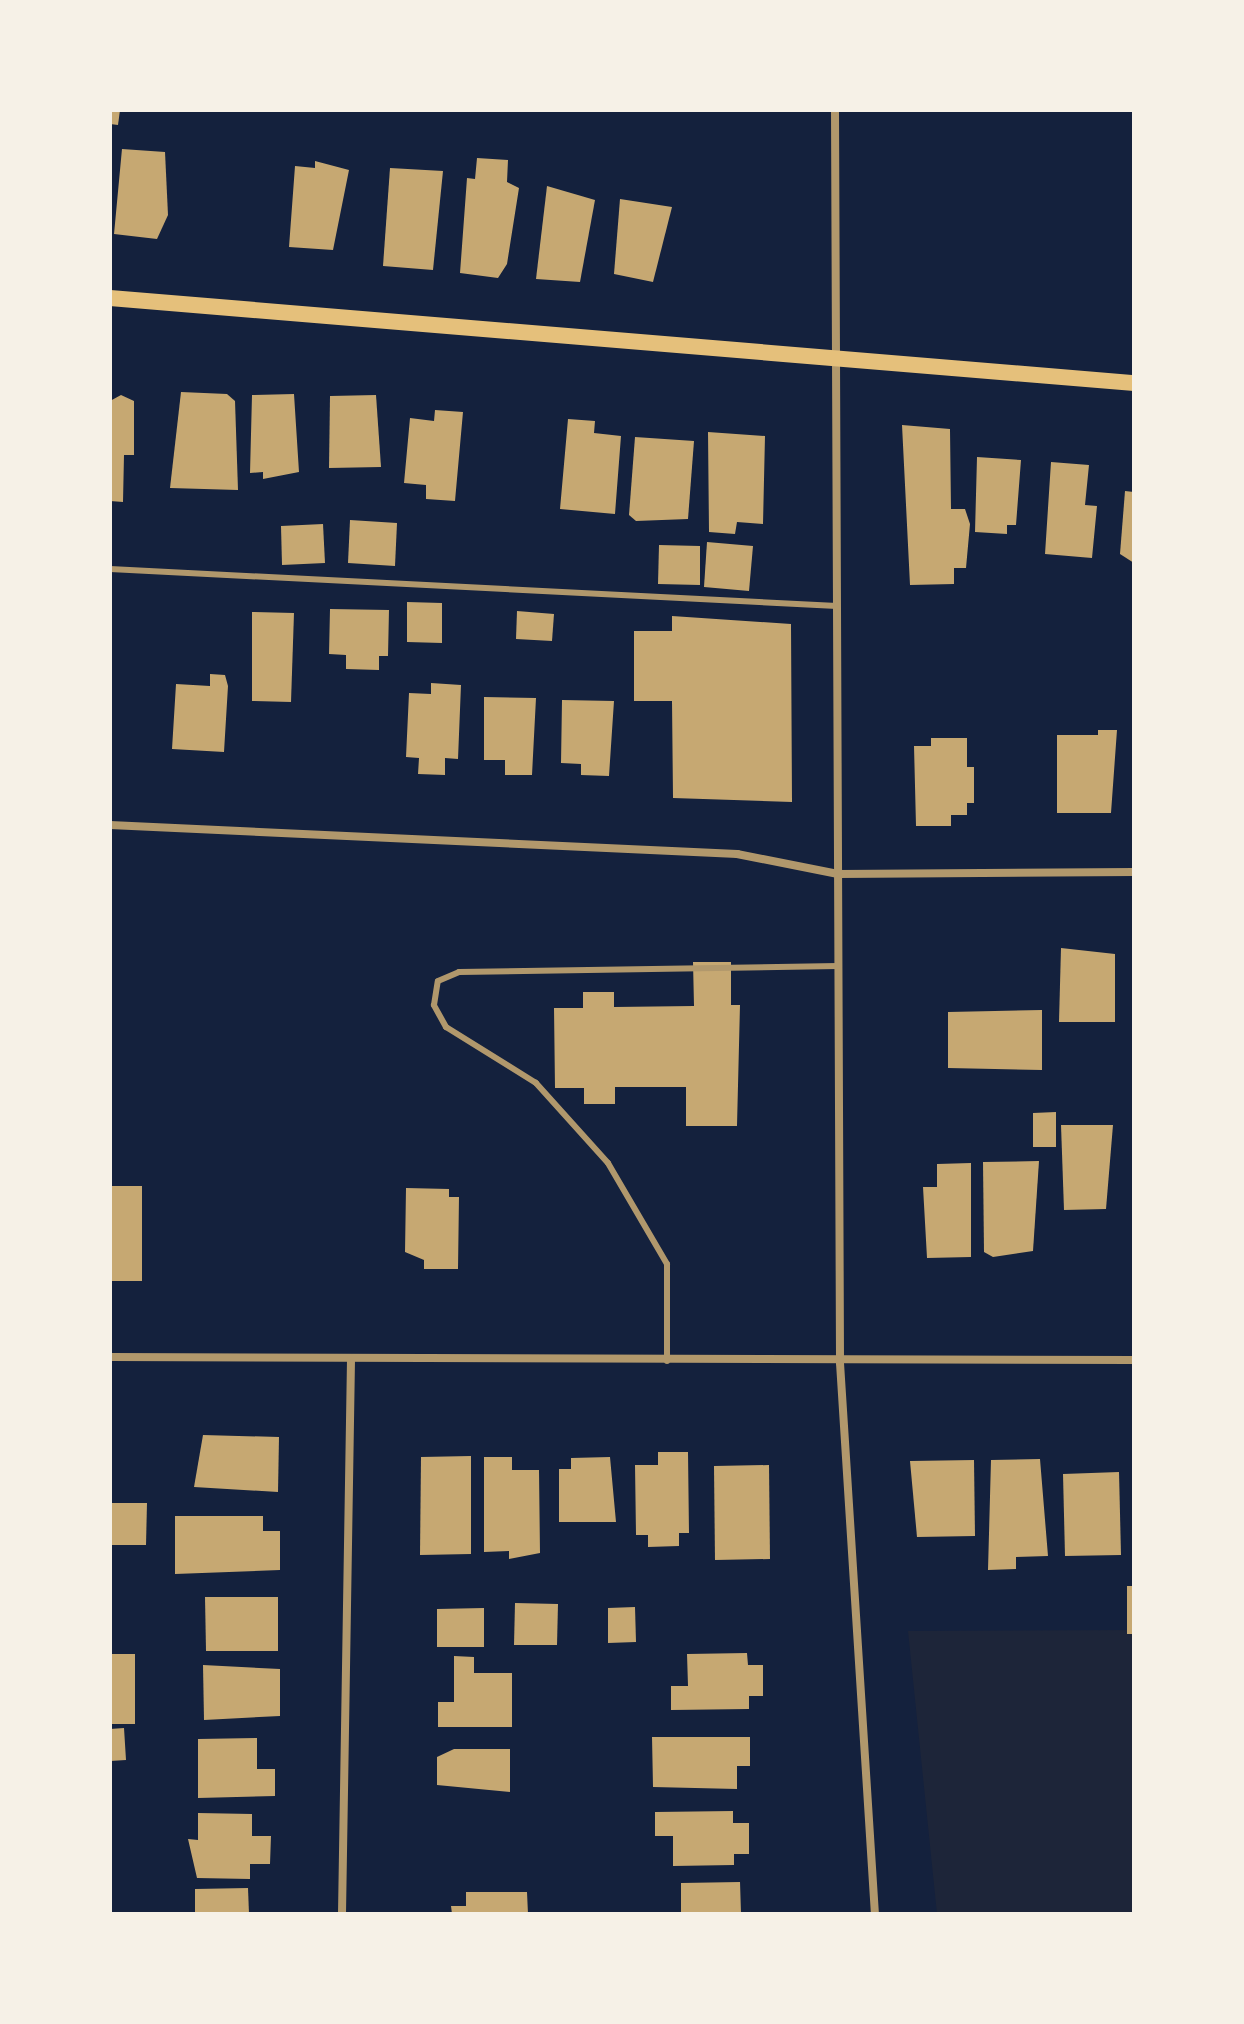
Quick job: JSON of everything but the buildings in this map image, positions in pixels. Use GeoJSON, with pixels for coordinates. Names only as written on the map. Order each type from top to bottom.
{"type":"FeatureCollection","features":[{"type":"Feature","properties":{"kind":"main road"},"geometry":{"type":"LineString","coordinates":[[110,298],[1134,383]]}},
{"type":"Feature","properties":{"kind":"street"},"geometry":{"type":"LineString","coordinates":[[835,110],[840,1363],[875,1914]]}},
{"type":"Feature","properties":{"kind":"street"},"geometry":{"type":"LineString","coordinates":[[110,825],[737,854],[838,874],[1134,872]]}},
{"type":"Feature","properties":{"kind":"street"},"geometry":{"type":"LineString","coordinates":[[110,1357],[840,1363],[1134,1360]]}},
{"type":"Feature","properties":{"kind":"street"},"geometry":{"type":"LineString","coordinates":[[342,1914],[351,1358]]}},
{"type":"Feature","properties":{"kind":"lane"},"geometry":{"type":"LineString","coordinates":[[110,569],[837,606]]}},
{"type":"Feature","properties":{"kind":"lane"},"geometry":{"type":"LineString","coordinates":[[667,1361],[667,1264],[608,1163],[536,1083],[446,1027],[434,1005],[438,981],[459,972],[838,966]]}},
{"type":"Feature","properties":{"kind":"shaded area"},"geometry":{"type":"Polygon","coordinates":[[[1134,1630],[1134,1914],[937,1914],[908,1631],[1134,1630]]]}}]}
